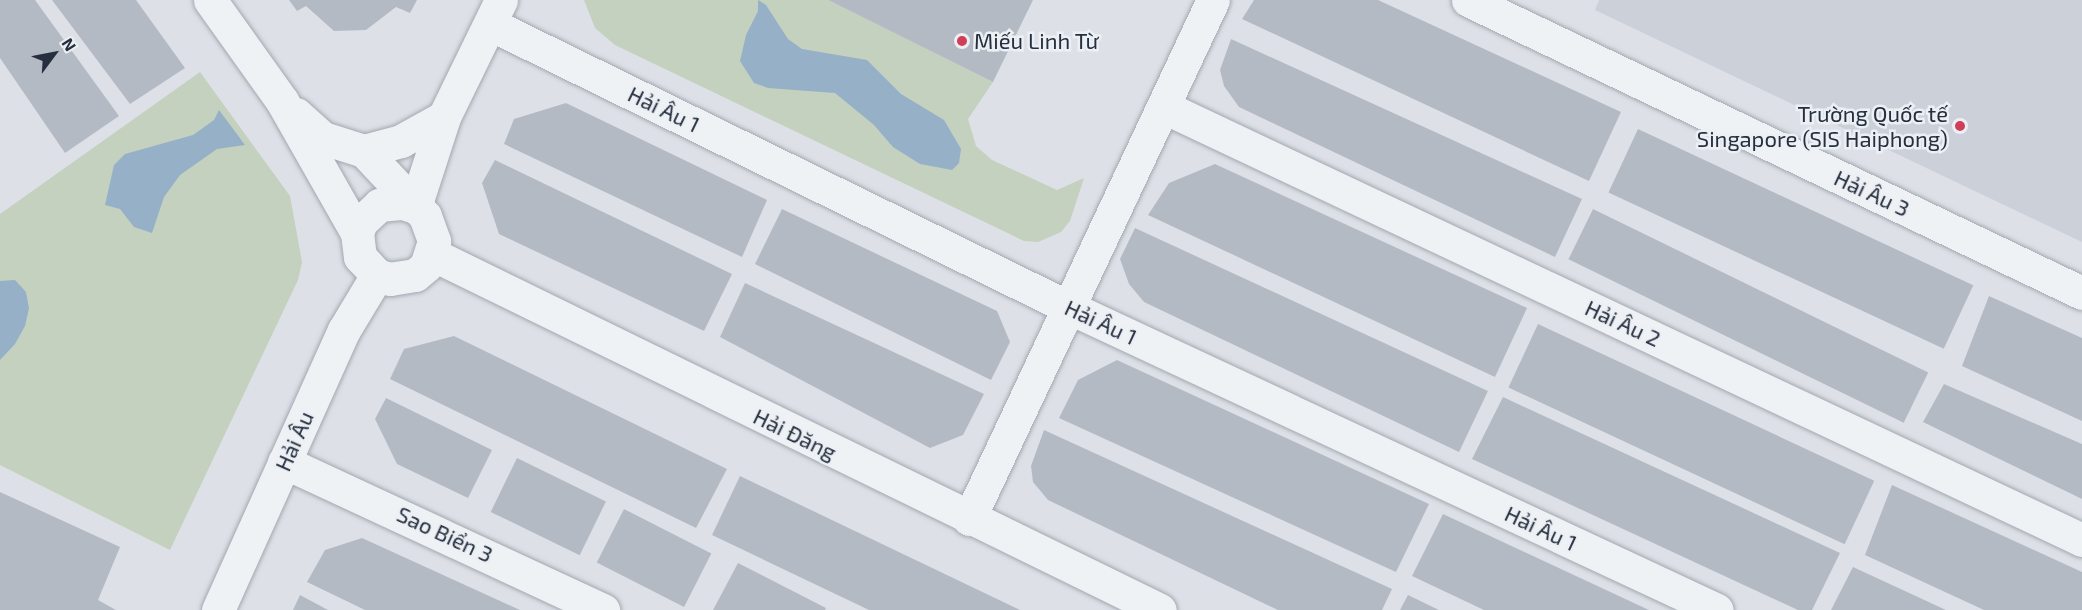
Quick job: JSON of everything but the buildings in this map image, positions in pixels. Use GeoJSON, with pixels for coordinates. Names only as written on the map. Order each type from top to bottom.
{"type":"FeatureCollection","features":[{"type":"Feature","properties":{"kind":"lane"},"geometry":{"type":"LineString","coordinates":[[210,0],[282,101],[357,233],[360,258],[377,275],[390,279],[409,277],[426,266],[432,254],[432,228],[415,207],[364,151],[322,138],[282,101]]}},
{"type":"Feature","properties":{"kind":"lane"},"geometry":{"type":"LineString","coordinates":[[969,519],[1066,306],[1164,107],[1213,0]]}},
{"type":"Feature","properties":{"kind":"lane","name":"Hải Âu 3"},"geometry":{"type":"LineString","coordinates":[[1468,0],[2082,293]]}},
{"type":"Feature","properties":{"kind":"lane"},"geometry":{"type":"LineString","coordinates":[[415,207],[444,117],[495,12]]}},
{"type":"Feature","properties":{"kind":"lane","name":"Hải Âu 1"},"geometry":{"type":"LineString","coordinates":[[495,12],[1066,306],[1717,610]]}},
{"type":"Feature","properties":{"kind":"lane","name":"Hải Âu 2"},"geometry":{"type":"LineString","coordinates":[[1164,107],[2082,540]]}},
{"type":"Feature","properties":{"kind":"lane"},"geometry":{"type":"LineString","coordinates":[[364,151],[401,141],[444,117]]}},
{"type":"Feature","properties":{"kind":"lane"},"geometry":{"type":"LineString","coordinates":[[357,233],[362,222],[379,206],[403,203],[415,207]]}},
{"type":"Feature","properties":{"kind":"lane","name":"Hải Đăng"},"geometry":{"type":"LineString","coordinates":[[432,254],[969,519],[1160,610]]}},
{"type":"Feature","properties":{"kind":"lane","name":"Hải Âu"},"geometry":{"type":"LineString","coordinates":[[218,610],[344,330],[377,275]]}},
{"type":"Feature","properties":{"kind":"lane","name":"Sao Biển 3"},"geometry":{"type":"LineString","coordinates":[[285,462],[603,610]]}},
{"type":"Feature","properties":{"kind":"shaded area","name":"Trường Quốc tế Singapore (SIS Haiphong)"},"geometry":{"type":"Polygon","coordinates":[[[1599,0],[2082,0],[2082,242],[1595,10],[1599,0]]]}},
{"type":"Feature","properties":{"kind":"green space"},"geometry":{"type":"Polygon","coordinates":[[[584,0],[828,0],[993,82],[968,119],[976,146],[992,160],[1057,190],[1084,178],[1070,221],[1061,232],[1038,242],[1024,241],[615,45],[595,28],[584,0]]]}},
{"type":"Feature","properties":{"kind":"green space"},"geometry":{"type":"Polygon","coordinates":[[[200,72],[290,196],[302,262],[298,280],[170,550],[0,465],[0,214],[200,72]]]}},
{"type":"Feature","properties":{"kind":"water"},"geometry":{"type":"Polygon","coordinates":[[[758,0],[766,5],[788,39],[802,49],[867,60],[901,94],[944,120],[961,149],[959,163],[952,170],[920,164],[893,147],[874,125],[835,93],[768,88],[754,83],[740,61],[746,35],[758,11],[758,0]]]}},
{"type":"Feature","properties":{"kind":"water"},"geometry":{"type":"Polygon","coordinates":[[[219,110],[245,145],[217,149],[180,175],[164,197],[152,233],[134,227],[120,209],[105,205],[114,165],[125,154],[193,135],[214,120],[219,110]]]}},
{"type":"Feature","properties":{"kind":"water"},"geometry":{"type":"Polygon","coordinates":[[[15,280],[26,292],[29,308],[25,326],[15,344],[0,360],[0,281],[15,280]]]}},
{"type":"Feature","properties":{"kind":"place","name":"Miếu Linh Từ"},"geometry":{"type":"Point","coordinates":[962,41]}},
{"type":"Feature","properties":{"kind":"place","name":"Trường Quốc tế Singapore (SIS Haiphong)"},"geometry":{"type":"Point","coordinates":[1960,126]}}]}
